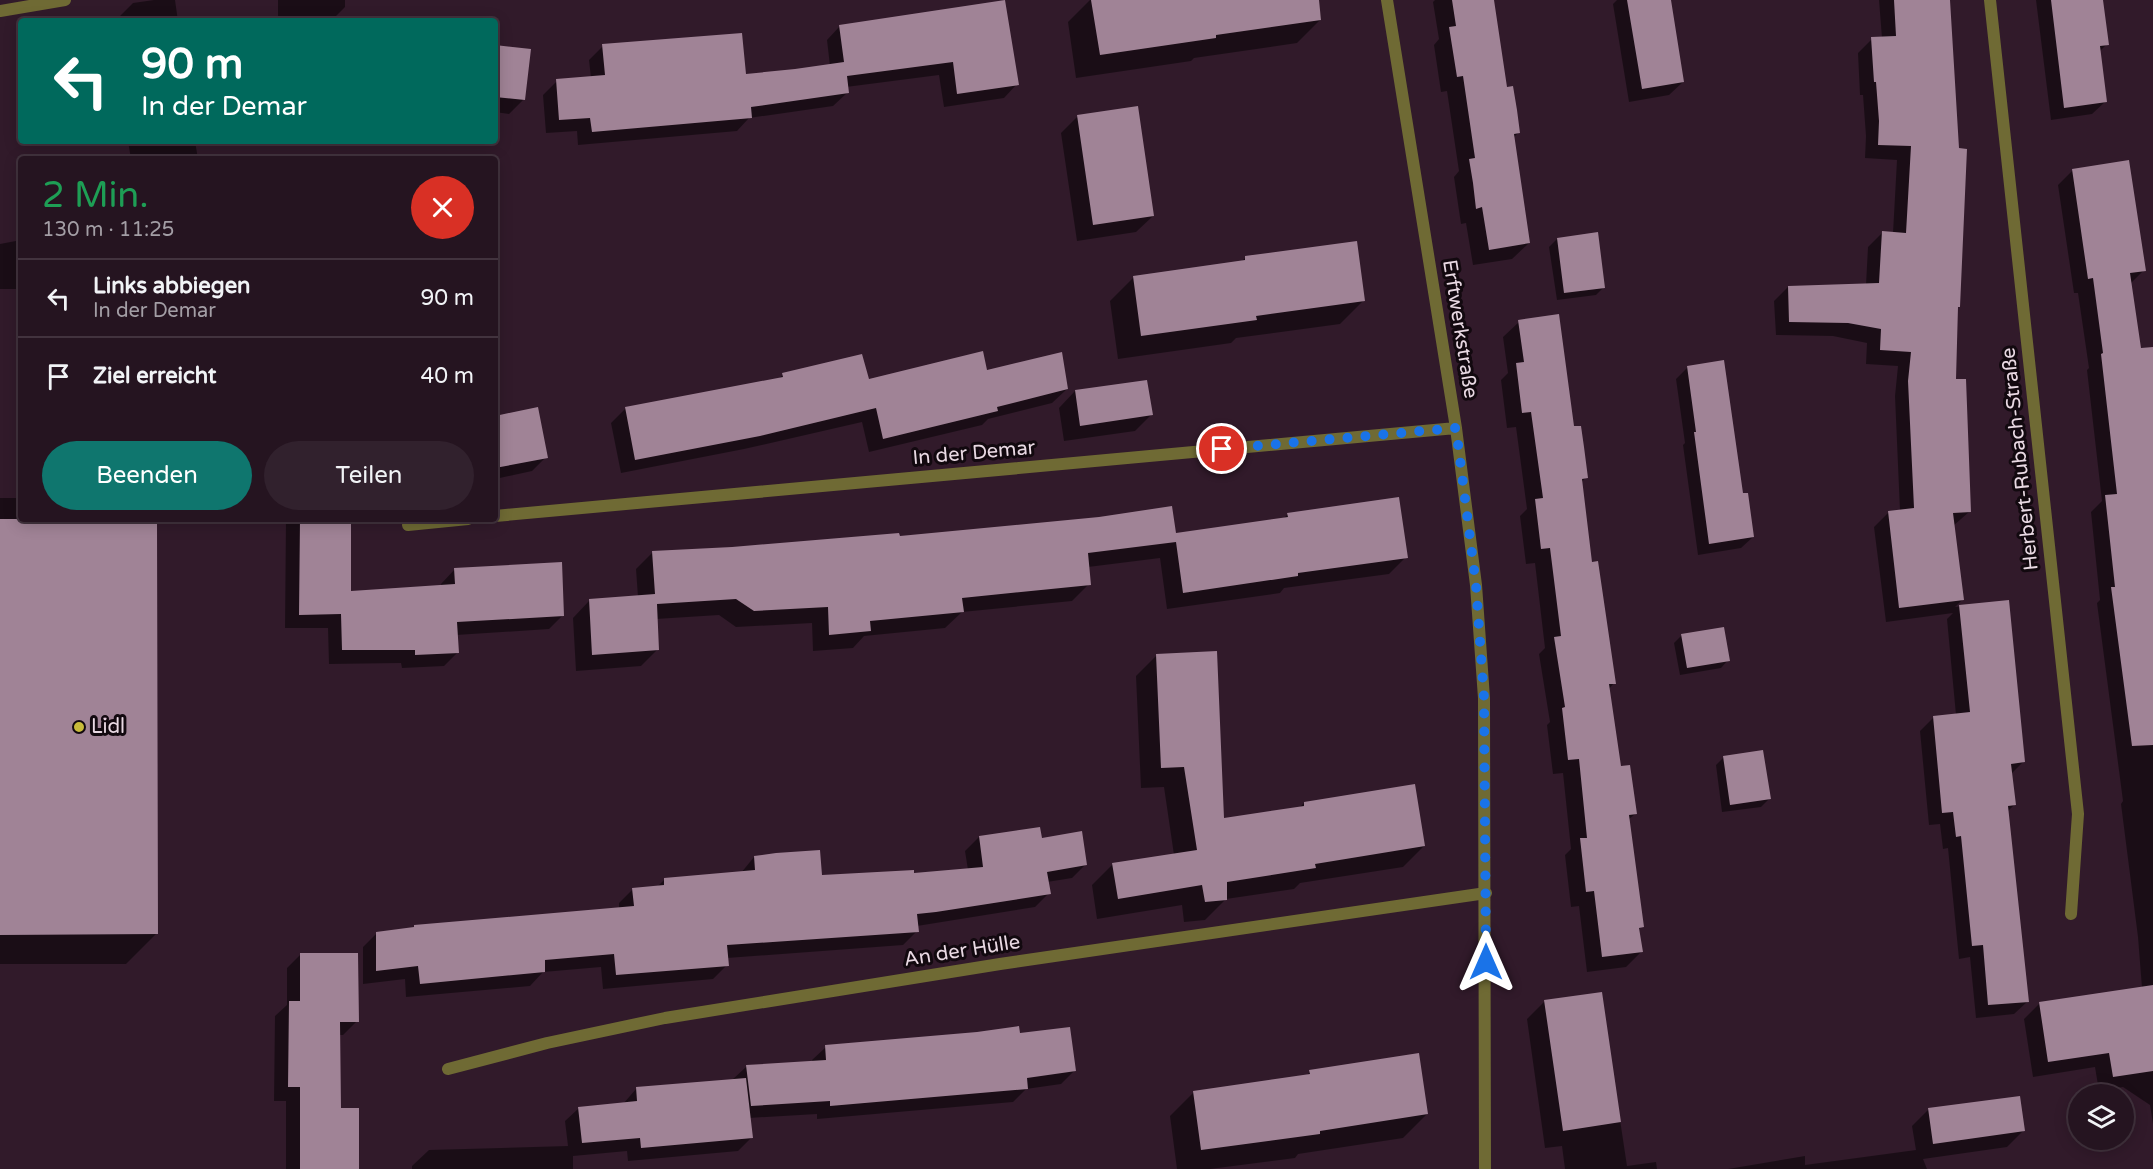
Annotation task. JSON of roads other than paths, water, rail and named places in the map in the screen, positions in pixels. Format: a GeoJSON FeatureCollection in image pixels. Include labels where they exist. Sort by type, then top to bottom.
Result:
{"type":"FeatureCollection","features":[{"type":"Feature","properties":{"kind":"street"},"geometry":{"type":"LineString","coordinates":[[0,11],[65,0]]}},
{"type":"Feature","properties":{"kind":"street","name":"Erftwerkstraße"},"geometry":{"type":"LineString","coordinates":[[1387,0],[1456,428],[1471,534],[1480,636],[1484,698],[1486,892],[1485,1169]]}},
{"type":"Feature","properties":{"kind":"street","name":"Herbert-Rubach-Straße"},"geometry":{"type":"LineString","coordinates":[[1990,0],[2078,814],[2071,914]]}},
{"type":"Feature","properties":{"kind":"street","name":"In der Demar"},"geometry":{"type":"LineString","coordinates":[[498,516],[1456,428]]}},
{"type":"Feature","properties":{"kind":"street"},"geometry":{"type":"LineString","coordinates":[[408,525],[438,522]]}},
{"type":"Feature","properties":{"kind":"street","name":"An der Hülle"},"geometry":{"type":"LineString","coordinates":[[448,1069],[547,1043],[665,1018],[1000,964],[1486,892]]}},
{"type":"Feature","properties":{"kind":"place","name":"Lidl"},"geometry":{"type":"Point","coordinates":[79,727]}}]}
